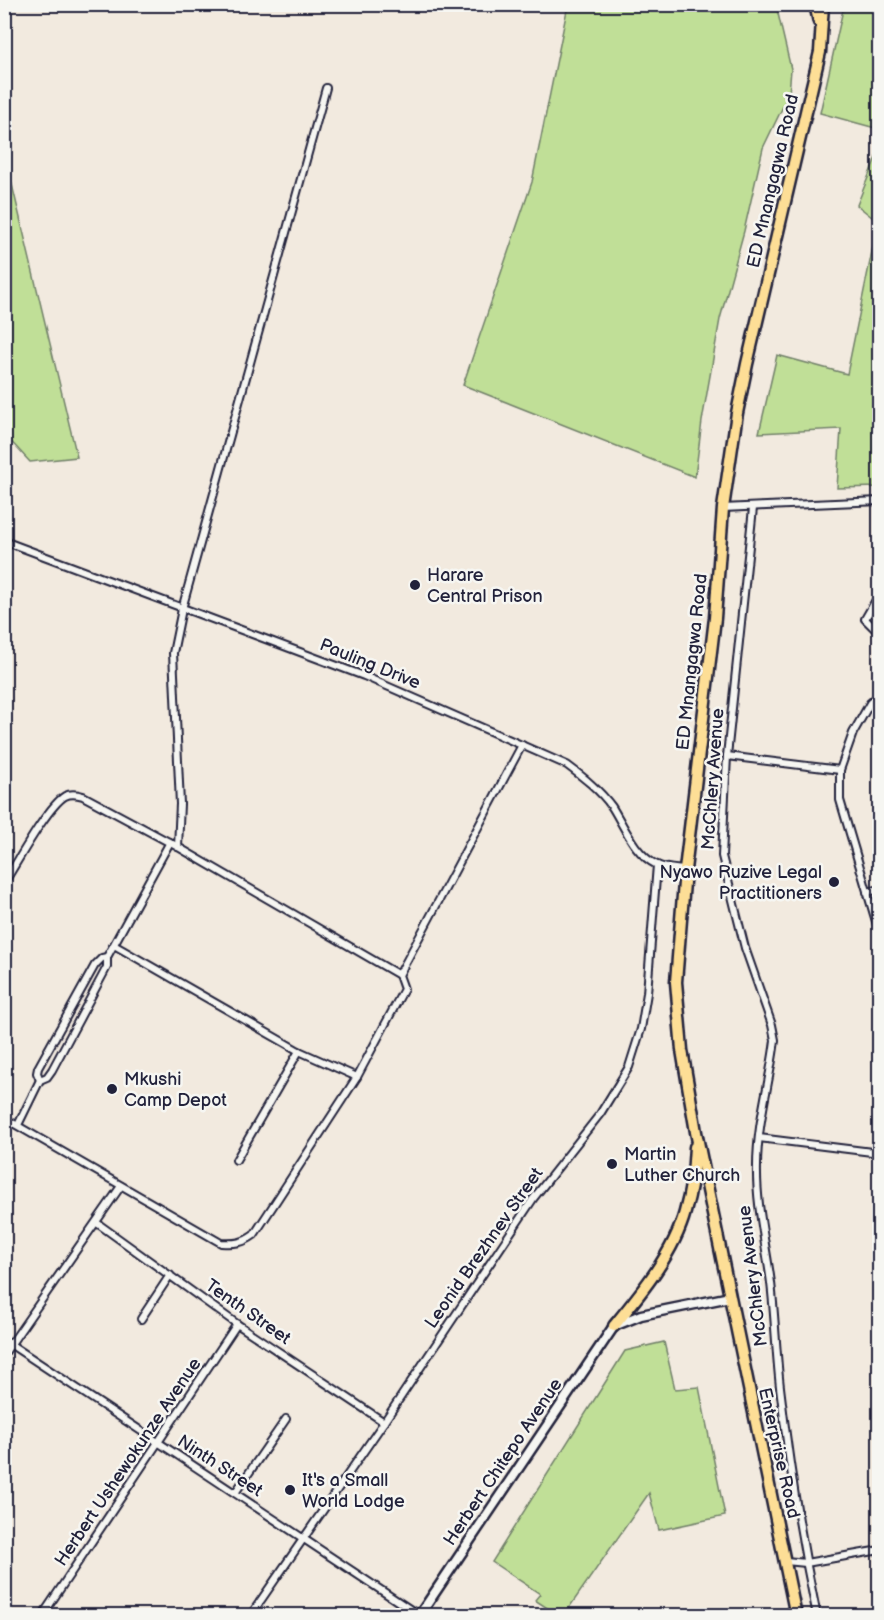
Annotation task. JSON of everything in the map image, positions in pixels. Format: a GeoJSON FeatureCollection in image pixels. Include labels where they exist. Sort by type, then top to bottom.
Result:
{"type":"FeatureCollection","features":[{"type":"Feature","properties":{"kind":"highway","name":"ED Mnangagwa Road"},"geometry":{"type":"LineString","coordinates":[[815,4],[821,34]]}},
{"type":"Feature","properties":{"kind":"highway","name":"ED Mnangagwa Road"},"geometry":{"type":"LineString","coordinates":[[730,1297],[696,1132],[682,1050],[676,982],[685,870],[715,618],[723,508],[737,413],[820,52],[823,4]]}},
{"type":"Feature","properties":{"kind":"highway"},"geometry":{"type":"LineString","coordinates":[[614,1326],[643,1290],[675,1237],[685,1214],[692,1185],[696,1132]]}},
{"type":"Feature","properties":{"kind":"highway","name":"Enterprise Road"},"geometry":{"type":"LineString","coordinates":[[730,1297],[796,1616]]}},
{"type":"Feature","properties":{"kind":"main road"},"geometry":{"type":"LineString","coordinates":[[614,1326],[641,1315],[730,1297]]}},
{"type":"Feature","properties":{"kind":"main road","name":"Herbert Chitepo Avenue"},"geometry":{"type":"LineString","coordinates":[[420,1615],[614,1326]]}},
{"type":"Feature","properties":{"kind":"street"},"geometry":{"type":"LineString","coordinates":[[178,847],[180,804],[173,653],[182,609],[326,88]]}},
{"type":"Feature","properties":{"kind":"street"},"geometry":{"type":"LineString","coordinates":[[723,508],[879,501]]}},
{"type":"Feature","properties":{"kind":"street","name":"McChlery Avenue"},"geometry":{"type":"LineString","coordinates":[[753,508],[727,756],[722,856],[745,948],[775,1040],[756,1166],[758,1200],[771,1283],[790,1464],[817,1616]]}},
{"type":"Feature","properties":{"kind":"street","name":"Pauling Drive"},"geometry":{"type":"LineString","coordinates":[[4,541],[364,676],[567,765],[590,782],[611,805],[625,831],[643,853],[657,865]]}},
{"type":"Feature","properties":{"kind":"street"},"geometry":{"type":"LineString","coordinates":[[879,594],[865,619],[879,634]]}},
{"type":"Feature","properties":{"kind":"street"},"geometry":{"type":"LineString","coordinates":[[879,694],[870,703],[853,734],[840,770],[840,800],[879,935]]}},
{"type":"Feature","properties":{"kind":"street"},"geometry":{"type":"LineString","coordinates":[[399,975],[522,745]]}},
{"type":"Feature","properties":{"kind":"street"},"geometry":{"type":"LineString","coordinates":[[727,756],[840,770]]}},
{"type":"Feature","properties":{"kind":"street"},"geometry":{"type":"LineString","coordinates":[[4,883],[51,809],[65,796],[74,794],[83,796],[178,847],[399,975],[404,989],[357,1077],[255,1235],[246,1241],[236,1244],[221,1243],[4,1118]]}},
{"type":"Feature","properties":{"kind":"street"},"geometry":{"type":"LineString","coordinates":[[18,1125],[40,1080],[47,1077],[52,1070],[107,967],[107,957],[170,843]]}},
{"type":"Feature","properties":{"kind":"street"},"geometry":{"type":"LineString","coordinates":[[657,865],[685,870]]}},
{"type":"Feature","properties":{"kind":"street","name":"Leonid Brezhnev Street"},"geometry":{"type":"LineString","coordinates":[[249,1616],[384,1422],[533,1199],[600,1114],[628,1067],[641,1029],[647,993],[657,865]]}},
{"type":"Feature","properties":{"kind":"street"},"geometry":{"type":"LineString","coordinates":[[867,892],[879,889]]}},
{"type":"Feature","properties":{"kind":"street"},"geometry":{"type":"LineString","coordinates":[[114,945],[299,1051],[357,1077]]}},
{"type":"Feature","properties":{"kind":"street"},"geometry":{"type":"LineString","coordinates":[[40,1080],[37,1073],[38,1068],[58,1031],[94,965],[107,957]]}},
{"type":"Feature","properties":{"kind":"street"},"geometry":{"type":"LineString","coordinates":[[58,1031],[69,1036]]}},
{"type":"Feature","properties":{"kind":"street"},"geometry":{"type":"LineString","coordinates":[[236,1160],[299,1051]]}},
{"type":"Feature","properties":{"kind":"street"},"geometry":{"type":"LineString","coordinates":[[759,1138],[879,1153]]}},
{"type":"Feature","properties":{"kind":"street"},"geometry":{"type":"LineString","coordinates":[[4,1354],[8,1342],[97,1223],[121,1186]]}},
{"type":"Feature","properties":{"kind":"street","name":"Tenth Street"},"geometry":{"type":"LineString","coordinates":[[97,1223],[237,1324],[384,1422]]}},
{"type":"Feature","properties":{"kind":"street"},"geometry":{"type":"LineString","coordinates":[[141,1319],[170,1275]]}},
{"type":"Feature","properties":{"kind":"street","name":"Herbert Ushewokunze Avenue"},"geometry":{"type":"LineString","coordinates":[[42,1616],[237,1324]]}},
{"type":"Feature","properties":{"kind":"street","name":"Ninth Street"},"geometry":{"type":"LineString","coordinates":[[8,1342],[420,1615]]}},
{"type":"Feature","properties":{"kind":"street"},"geometry":{"type":"LineString","coordinates":[[235,1493],[286,1419]]}},
{"type":"Feature","properties":{"kind":"street"},"geometry":{"type":"LineString","coordinates":[[786,1562],[806,1563],[879,1550]]}},
{"type":"Feature","properties":{"kind":"green space"},"geometry":{"type":"Polygon","coordinates":[[[568,5],[776,5],[791,69],[789,94],[763,148],[744,231],[720,319],[702,421],[695,477],[463,385],[532,182],[568,5]]]}},
{"type":"Feature","properties":{"kind":"green space"},"geometry":{"type":"Polygon","coordinates":[[[844,5],[879,5],[879,129],[820,113],[844,5]]]}},
{"type":"Feature","properties":{"kind":"green space"},"geometry":{"type":"Polygon","coordinates":[[[879,150],[879,487],[837,488],[841,429],[759,433],[777,355],[847,374],[878,222],[857,205],[879,150]]]}},
{"type":"Feature","properties":{"kind":"green space"},"geometry":{"type":"Polygon","coordinates":[[[5,155],[77,457],[30,462],[5,435],[5,155]]]}},
{"type":"Feature","properties":{"kind":"green space"},"geometry":{"type":"Polygon","coordinates":[[[664,1342],[675,1389],[699,1387],[725,1516],[659,1530],[649,1493],[564,1615],[558,1615],[535,1600],[540,1594],[492,1562],[625,1351],[664,1342]]]}},
{"type":"Feature","properties":{"kind":"place","name":"Harare Central Prison"},"geometry":{"type":"Point","coordinates":[415,585]}},
{"type":"Feature","properties":{"kind":"place","name":"Nyawo Ruzive Legal Practitioners"},"geometry":{"type":"Point","coordinates":[834,882]}},
{"type":"Feature","properties":{"kind":"place","name":"Mkushi Camp Depot"},"geometry":{"type":"Point","coordinates":[112,1089]}},
{"type":"Feature","properties":{"kind":"place","name":"Martin Luther Church"},"geometry":{"type":"Point","coordinates":[612,1164]}},
{"type":"Feature","properties":{"kind":"place","name":"It's a Small World Lodge"},"geometry":{"type":"Point","coordinates":[290,1490]}}]}
